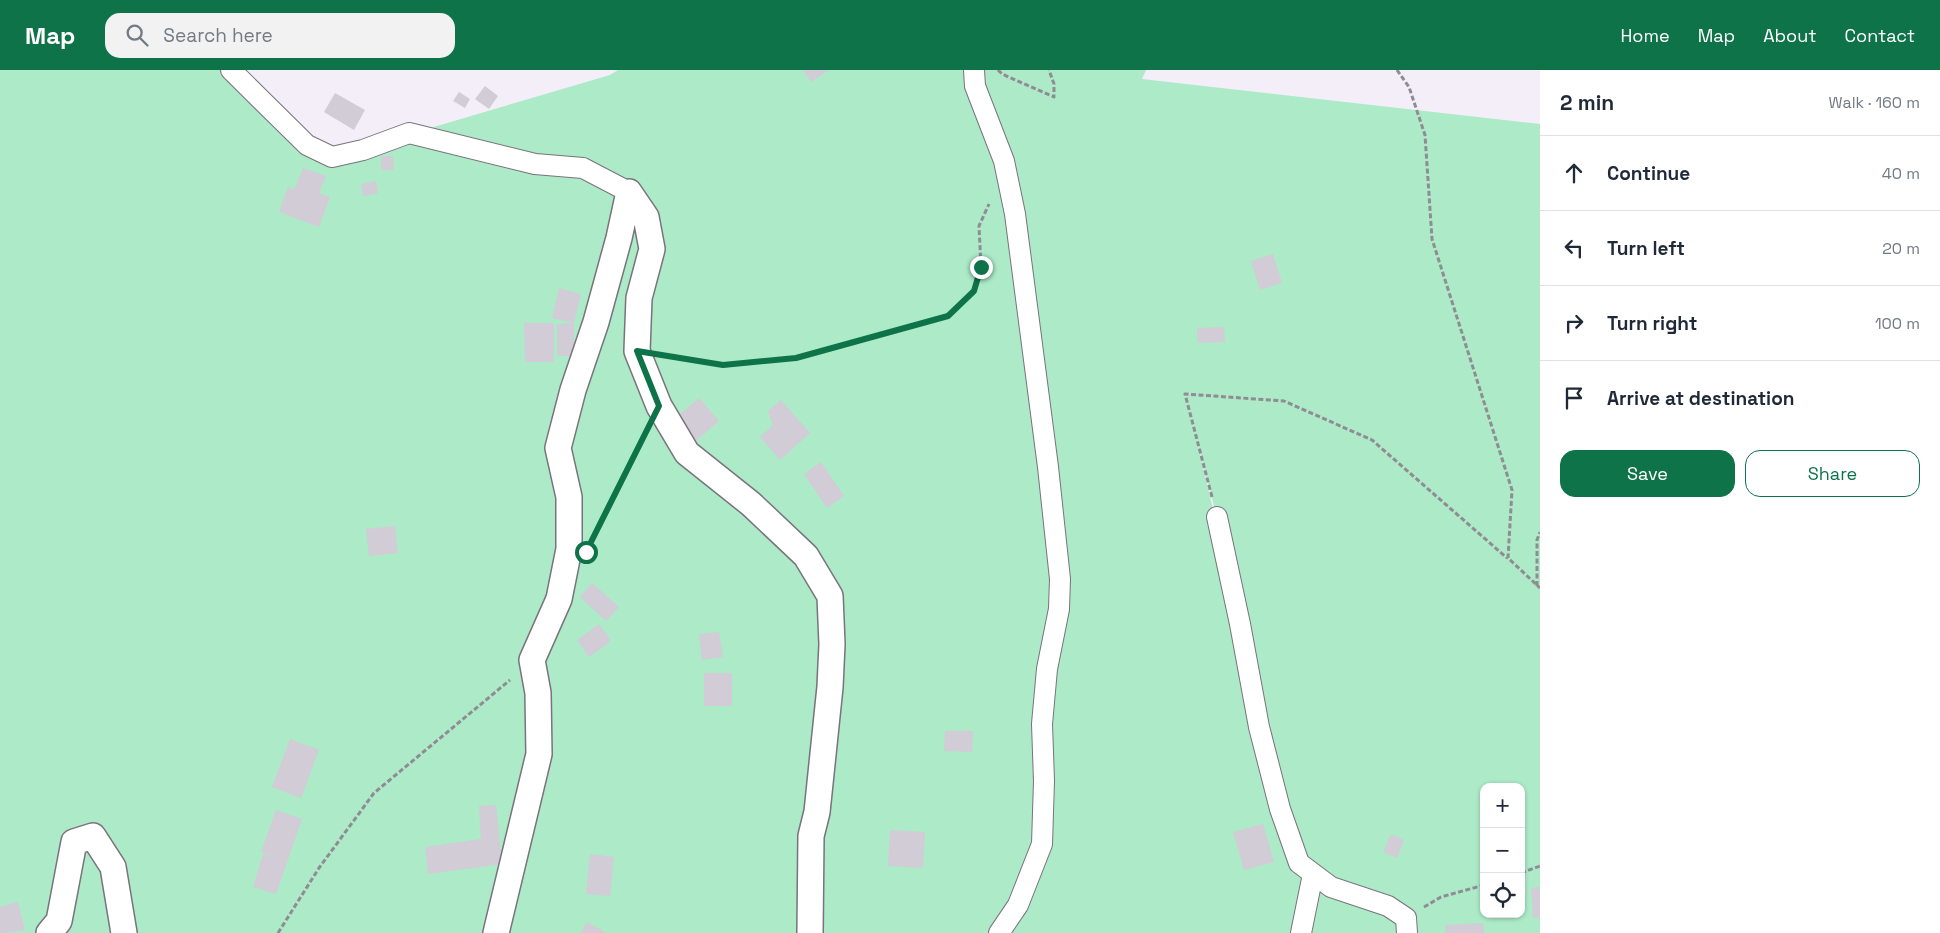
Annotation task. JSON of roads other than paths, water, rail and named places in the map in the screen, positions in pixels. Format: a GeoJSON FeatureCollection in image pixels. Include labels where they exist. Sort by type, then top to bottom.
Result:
{"type":"FeatureCollection","features":[{"type":"Feature","properties":{"kind":"street"},"geometry":{"type":"LineString","coordinates":[[231,70],[307,145],[332,157],[363,150],[409,133],[535,164],[584,168],[629,192],[646,217],[652,249],[639,298],[637,351],[659,406],[686,453],[751,504],[806,556],[830,596],[832,644],[830,687],[817,812],[811,836],[810,933]]}},
{"type":"Feature","properties":{"kind":"street"},"geometry":{"type":"LineString","coordinates":[[974,70],[975,86],[1004,162],[1015,214],[1048,467],[1060,579],[1060,609],[1047,669],[1042,724],[1042,844],[1018,905],[1002,930]]}},
{"type":"Feature","properties":{"kind":"street"},"geometry":{"type":"LineString","coordinates":[[496,933],[539,754],[538,693],[532,660],[559,600],[569,549],[569,497],[558,448],[573,390],[596,322],[617,248],[629,192]]}},
{"type":"Feature","properties":{"kind":"street"},"geometry":{"type":"LineString","coordinates":[[1217,517],[1240,624],[1258,727],[1280,808],[1299,864],[1331,887],[1388,906],[1407,925]]}},
{"type":"Feature","properties":{"kind":"street"},"geometry":{"type":"LineString","coordinates":[[50,933],[59,921],[74,842],[93,836],[113,867],[124,933]]}},
{"type":"Feature","properties":{"kind":"street"},"geometry":{"type":"LineString","coordinates":[[1301,933],[1313,874]]}}]}
